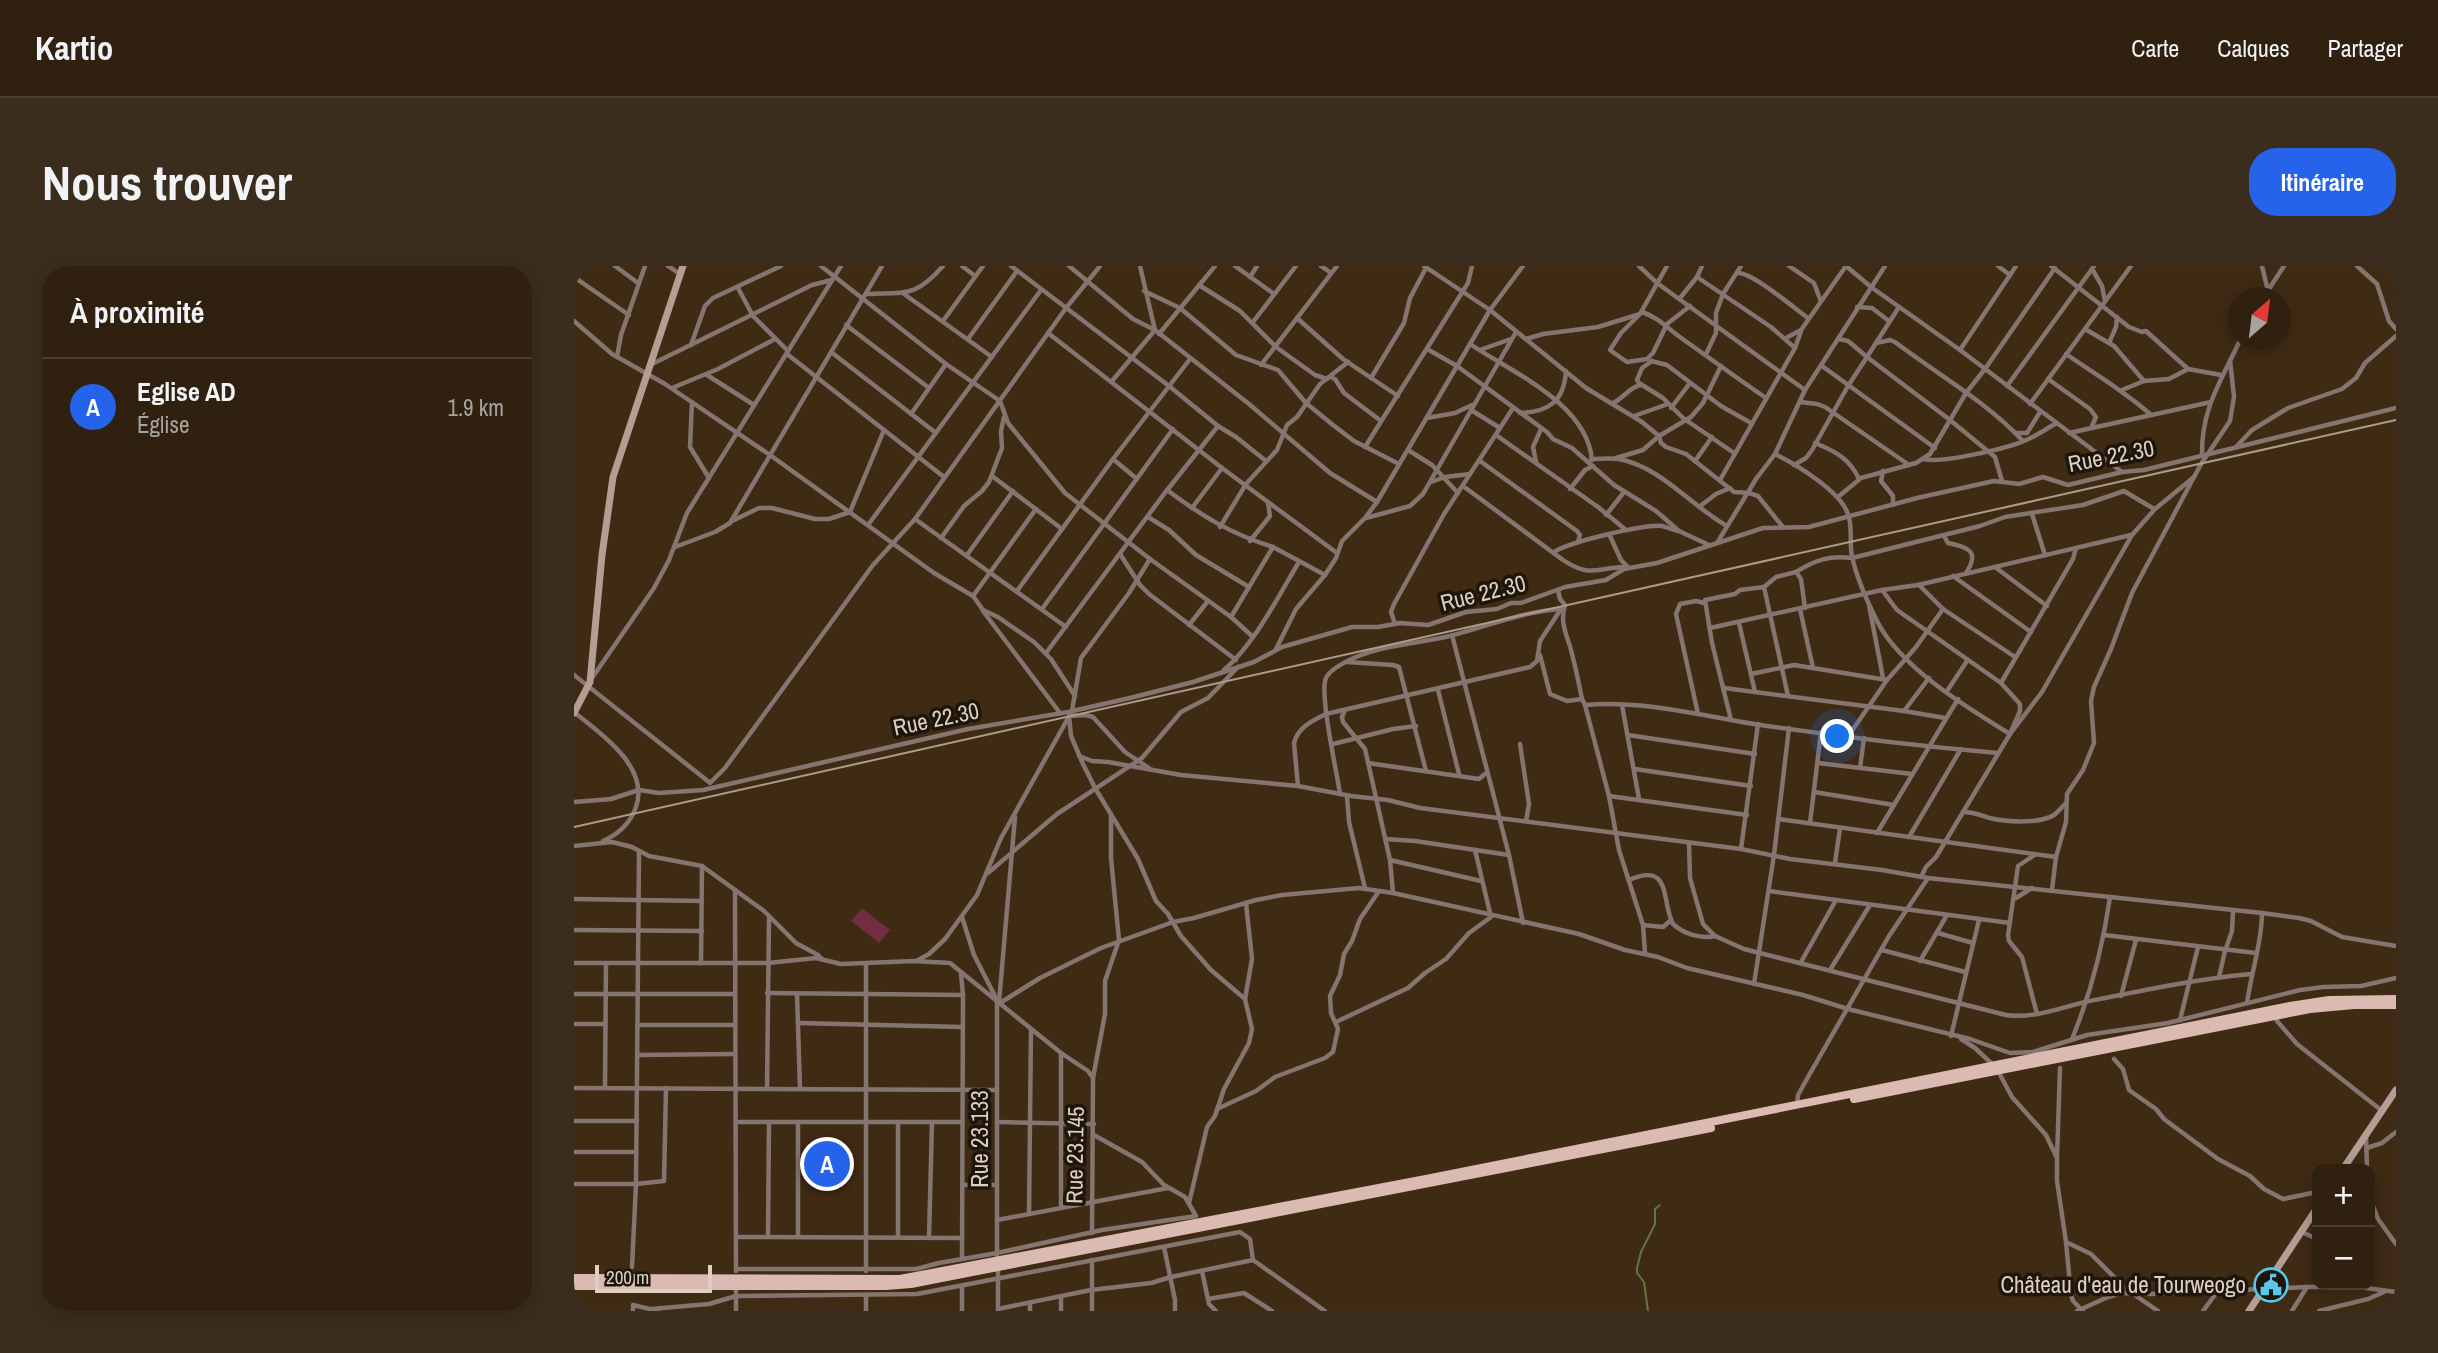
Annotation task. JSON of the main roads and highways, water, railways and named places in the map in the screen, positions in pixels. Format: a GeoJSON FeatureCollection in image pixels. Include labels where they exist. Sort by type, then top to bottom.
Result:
{"type":"FeatureCollection","features":[{"type":"Feature","properties":{"kind":"main road"},"geometry":{"type":"LineString","coordinates":[[574,1286],[911,1284],[998,1261],[1995,1068],[2310,1003],[2396,999]]}},
{"type":"Feature","properties":{"kind":"main road"},"geometry":{"type":"LineString","coordinates":[[1201,1222],[1797,1105],[2310,1009],[2354,1005],[2396,1006]]}},
{"type":"Feature","properties":{"kind":"main road"},"geometry":{"type":"LineString","coordinates":[[574,1278],[736,1287]]}},
{"type":"Feature","properties":{"kind":"waterway"},"geometry":{"type":"LineString","coordinates":[[1648,1311],[1644,1282],[1637,1273],[1637,1268],[1641,1252],[1655,1224],[1655,1209],[1660,1205]]}},
{"type":"Feature","properties":{"kind":"railway"},"geometry":{"type":"LineString","coordinates":[[574,827],[2396,420]]}},
{"type":"Feature","properties":{"kind":"place","name":"Eglise AD"},"geometry":{"type":"Point","coordinates":[827,1164]}},
{"type":"Feature","properties":{"kind":"place","name":"Château d'eau de Tourweogo"},"geometry":{"type":"Point","coordinates":[2271,1285]}}]}
